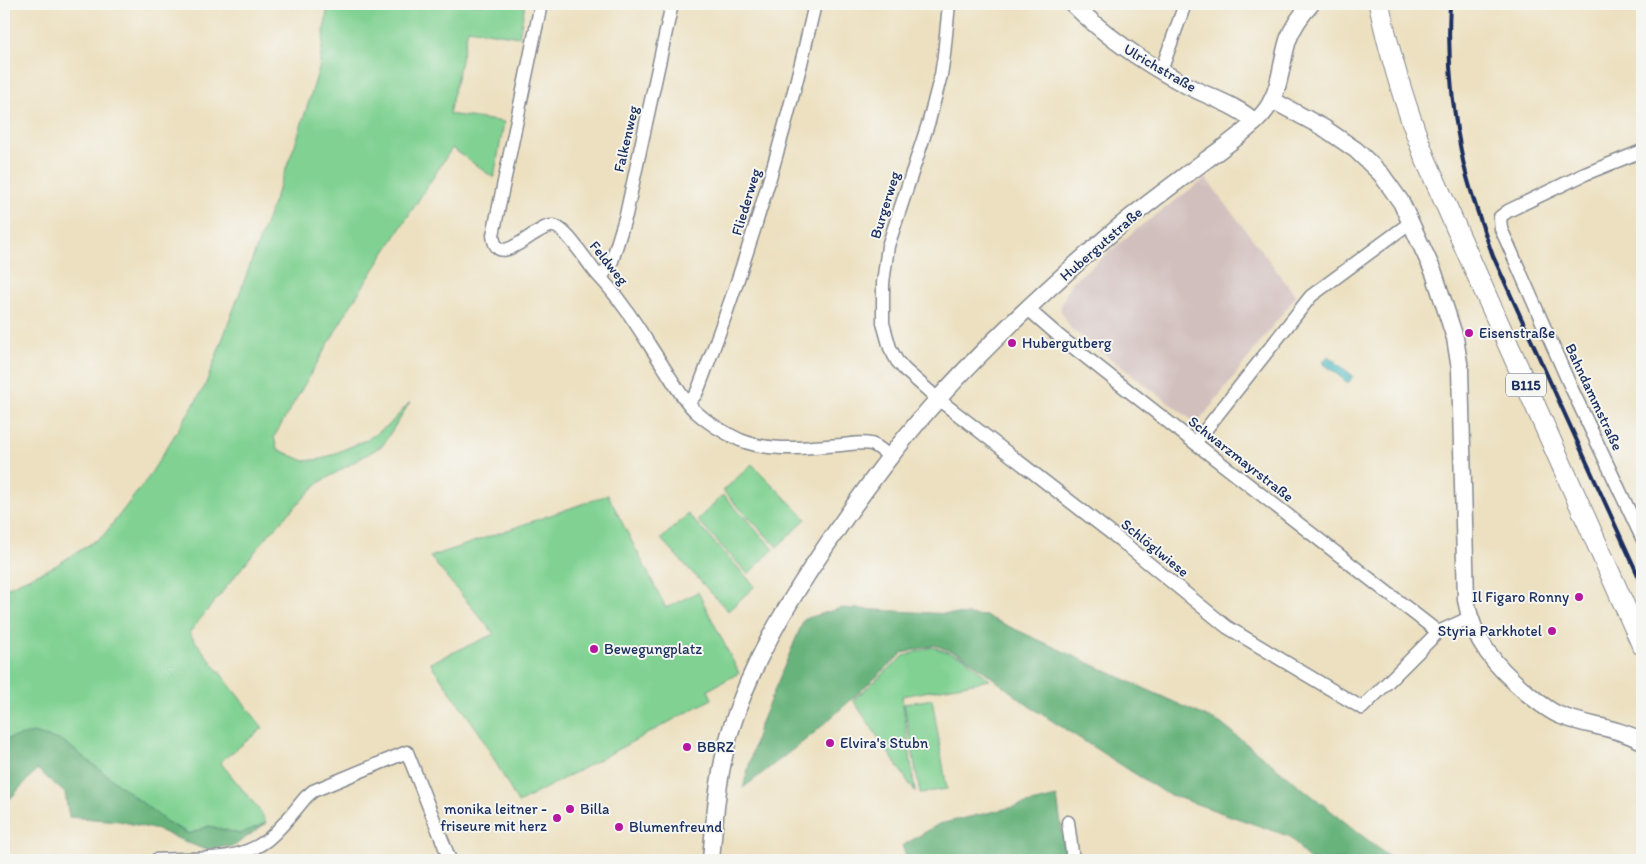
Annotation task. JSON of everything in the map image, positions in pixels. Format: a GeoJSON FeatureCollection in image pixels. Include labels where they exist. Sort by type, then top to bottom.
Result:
{"type":"FeatureCollection","features":[{"type":"Feature","properties":{"kind":"main road","name":"B115"},"geometry":{"type":"LineString","coordinates":[[1379,4],[1388,49],[1425,158],[1642,645]]}},
{"type":"Feature","properties":{"kind":"street","name":"Feldweg"},"geometry":{"type":"LineString","coordinates":[[541,4],[493,235],[494,242],[504,250],[511,250],[539,230],[548,226],[559,227],[563,230],[638,328],[688,403],[696,412],[712,424],[740,440],[769,448],[870,444],[890,457]]}},
{"type":"Feature","properties":{"kind":"street","name":"Falkenweg"},"geometry":{"type":"LineString","coordinates":[[601,278],[612,261],[621,234],[672,4]]}},
{"type":"Feature","properties":{"kind":"street","name":"Fliederweg"},"geometry":{"type":"LineString","coordinates":[[688,403],[699,387],[752,239],[786,123],[815,4]]}},
{"type":"Feature","properties":{"kind":"street","name":"Burgerweg"},"geometry":{"type":"LineString","coordinates":[[938,399],[905,370],[890,348],[884,323],[883,283],[888,246],[929,121],[941,75],[949,4]]}},
{"type":"Feature","properties":{"kind":"street","name":"Ulrichstraße"},"geometry":{"type":"LineString","coordinates":[[1073,4],[1110,38],[1185,85],[1242,112],[1255,122]]}},
{"type":"Feature","properties":{"kind":"street"},"geometry":{"type":"LineString","coordinates":[[1161,71],[1185,4]]}},
{"type":"Feature","properties":{"kind":"street"},"geometry":{"type":"LineString","coordinates":[[1311,4],[1295,24],[1289,37],[1280,77],[1272,100],[1324,128],[1369,161],[1401,202],[1424,248],[1447,311],[1458,353],[1462,389],[1466,600],[1469,618],[1484,649],[1496,664],[1546,708],[1558,714],[1621,732],[1642,741]]}},
{"type":"Feature","properties":{"kind":"street","name":"Hubergutstraße"},"geometry":{"type":"LineString","coordinates":[[711,860],[718,787],[724,757],[732,726],[752,673],[778,621],[854,505],[890,457],[938,399],[985,349],[1118,228],[1255,122],[1272,100]]}},
{"type":"Feature","properties":{"kind":"street","name":"Bahndammstraße"},"geometry":{"type":"LineString","coordinates":[[1642,151],[1584,174],[1508,211],[1500,218],[1504,235],[1569,383],[1642,538]]}},
{"type":"Feature","properties":{"kind":"street"},"geometry":{"type":"LineString","coordinates":[[1195,443],[1311,296],[1411,222]]}},
{"type":"Feature","properties":{"kind":"street","name":"Schwarzmayrstraße"},"geometry":{"type":"LineString","coordinates":[[1028,308],[1059,336],[1438,632]]}},
{"type":"Feature","properties":{"kind":"street","name":"Schlöglwiese"},"geometry":{"type":"LineString","coordinates":[[938,399],[1120,540],[1227,627],[1362,708],[1438,632]]}},
{"type":"Feature","properties":{"kind":"street"},"geometry":{"type":"LineString","coordinates":[[1438,632],[1469,618]]}},
{"type":"Feature","properties":{"kind":"street"},"geometry":{"type":"LineString","coordinates":[[156,860],[231,856],[246,852],[268,839],[306,797],[314,791],[407,752],[450,860]]}},
{"type":"Feature","properties":{"kind":"street"},"geometry":{"type":"LineString","coordinates":[[1068,822],[1073,860]]}},
{"type":"Feature","properties":{"kind":"shaded area"},"geometry":{"type":"Polygon","coordinates":[[[1206,178],[1296,296],[1197,424],[1071,329],[1060,309],[1070,284],[1138,228],[1206,178]]]}},
{"type":"Feature","properties":{"kind":"green space"},"geometry":{"type":"Polygon","coordinates":[[[338,4],[525,4],[519,37],[468,29],[449,114],[504,122],[494,178],[452,148],[349,308],[274,437],[277,449],[304,461],[322,459],[368,439],[389,425],[410,402],[383,445],[317,484],[270,533],[189,633],[263,728],[220,762],[261,812],[266,823],[240,834],[209,826],[189,834],[4,742],[4,589],[55,566],[103,536],[148,478],[205,386],[297,139],[319,69],[327,11],[336,9],[338,4]]]}},
{"type":"Feature","properties":{"kind":"green space"},"geometry":{"type":"Polygon","coordinates":[[[752,464],[806,519],[777,547],[723,491],[752,464]]]}},
{"type":"Feature","properties":{"kind":"green space","name":"Bewegungplatz"},"geometry":{"type":"Polygon","coordinates":[[[608,495],[666,608],[698,592],[739,673],[708,690],[712,699],[518,803],[479,732],[430,663],[494,634],[430,557],[608,495]]]}},
{"type":"Feature","properties":{"kind":"green space"},"geometry":{"type":"Polygon","coordinates":[[[723,495],[774,549],[748,574],[697,520],[723,495]]]}},
{"type":"Feature","properties":{"kind":"green space"},"geometry":{"type":"Polygon","coordinates":[[[688,514],[755,586],[728,611],[661,539],[688,514]]]}},
{"type":"Feature","properties":{"kind":"green space"},"geometry":{"type":"Polygon","coordinates":[[[841,608],[986,616],[1220,723],[1393,860],[1309,860],[1291,837],[1165,793],[1029,706],[963,655],[934,645],[903,653],[813,734],[743,788],[759,727],[804,619],[841,608]]]}},
{"type":"Feature","properties":{"kind":"green space"},"geometry":{"type":"Polygon","coordinates":[[[932,647],[964,657],[990,680],[902,696],[915,792],[853,700],[904,656],[932,647]]]}},
{"type":"Feature","properties":{"kind":"green space"},"geometry":{"type":"Polygon","coordinates":[[[932,699],[947,789],[920,793],[904,704],[932,699]]]}},
{"type":"Feature","properties":{"kind":"green space"},"geometry":{"type":"Polygon","coordinates":[[[33,733],[63,741],[167,822],[189,834],[209,826],[240,834],[266,823],[234,846],[203,849],[158,830],[119,821],[69,817],[65,793],[37,769],[10,799],[4,800],[5,739],[33,733]]]}},
{"type":"Feature","properties":{"kind":"green space"},"geometry":{"type":"Polygon","coordinates":[[[1057,797],[1066,860],[908,860],[902,846],[939,824],[1057,797]]]}},
{"type":"Feature","properties":{"kind":"water"},"geometry":{"type":"Polygon","coordinates":[[[1328,356],[1353,376],[1348,383],[1323,363],[1328,356]]]}},
{"type":"Feature","properties":{"kind":"railway"},"geometry":{"type":"LineString","coordinates":[[1450,4],[1449,43],[1453,103],[1463,161],[1476,209],[1493,256],[1642,584]]}},
{"type":"Feature","properties":{"kind":"place","name":"Eisenstraße"},"geometry":{"type":"Point","coordinates":[1469,333]}},
{"type":"Feature","properties":{"kind":"place","name":"Hubergutberg"},"geometry":{"type":"Point","coordinates":[1012,343]}},
{"type":"Feature","properties":{"kind":"place","name":"Il Figaro Ronny"},"geometry":{"type":"Point","coordinates":[1579,597]}},
{"type":"Feature","properties":{"kind":"place","name":"Styria Parkhotel"},"geometry":{"type":"Point","coordinates":[1552,631]}},
{"type":"Feature","properties":{"kind":"place","name":"Bewegungplatz"},"geometry":{"type":"Point","coordinates":[594,649]}},
{"type":"Feature","properties":{"kind":"place","name":"Elvira's Stubn"},"geometry":{"type":"Point","coordinates":[830,743]}},
{"type":"Feature","properties":{"kind":"place","name":"BBRZ"},"geometry":{"type":"Point","coordinates":[687,747]}},
{"type":"Feature","properties":{"kind":"place","name":"Billa"},"geometry":{"type":"Point","coordinates":[570,809]}},
{"type":"Feature","properties":{"kind":"place","name":"monika leitner - friseure mit herz"},"geometry":{"type":"Point","coordinates":[557,818]}},
{"type":"Feature","properties":{"kind":"place","name":"Blumenfreund"},"geometry":{"type":"Point","coordinates":[619,827]}}]}
